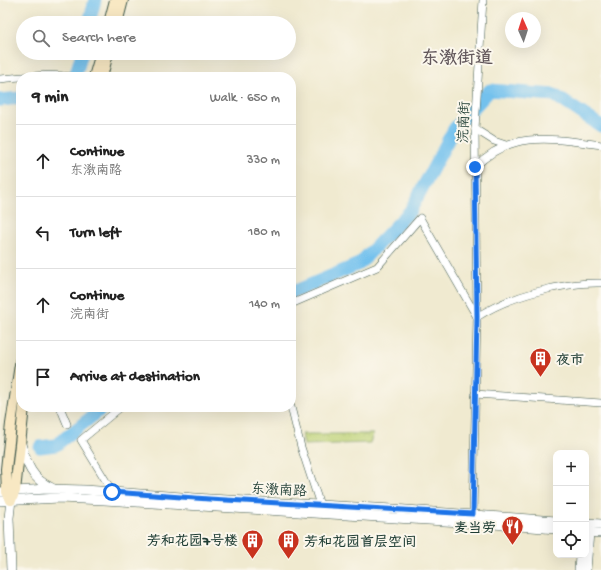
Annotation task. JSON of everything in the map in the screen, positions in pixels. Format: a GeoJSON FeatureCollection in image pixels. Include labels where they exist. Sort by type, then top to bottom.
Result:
{"type":"FeatureCollection","features":[{"type":"Feature","properties":{"kind":"main road"},"geometry":{"type":"LineString","coordinates":[[112,16],[118,0]]}},
{"type":"Feature","properties":{"kind":"main road"},"geometry":{"type":"LineString","coordinates":[[117,16],[118,0]]}},
{"type":"Feature","properties":{"kind":"main road"},"geometry":{"type":"LineString","coordinates":[[95,72],[99,60]]}},
{"type":"Feature","properties":{"kind":"main road"},"geometry":{"type":"LineString","coordinates":[[103,72],[106,60]]}},
{"type":"Feature","properties":{"kind":"main road"},"geometry":{"type":"LineString","coordinates":[[8,494],[8,456],[16,396]]}},
{"type":"Feature","properties":{"kind":"main road"},"geometry":{"type":"LineString","coordinates":[[8,494],[20,442],[23,412]]}},
{"type":"Feature","properties":{"kind":"street","name":"浣南街"},"geometry":{"type":"LineString","coordinates":[[473,514],[477,317],[475,129],[483,0]]}},
{"type":"Feature","properties":{"kind":"street"},"geometry":{"type":"LineString","coordinates":[[0,79],[16,78]]}},
{"type":"Feature","properties":{"kind":"street"},"geometry":{"type":"LineString","coordinates":[[475,129],[494,141],[506,145]]}},
{"type":"Feature","properties":{"kind":"street"},"geometry":{"type":"LineString","coordinates":[[475,167],[485,157],[506,145],[544,138],[601,145]]}},
{"type":"Feature","properties":{"kind":"street"},"geometry":{"type":"LineString","coordinates":[[296,302],[376,267],[420,218],[477,317],[489,309],[555,288],[575,284],[601,283]]}},
{"type":"Feature","properties":{"kind":"street"},"geometry":{"type":"LineString","coordinates":[[476,394],[601,403]]}},
{"type":"Feature","properties":{"kind":"street"},"geometry":{"type":"LineString","coordinates":[[62,412],[67,424]]}},
{"type":"Feature","properties":{"kind":"street"},"geometry":{"type":"LineString","coordinates":[[112,492],[81,440],[115,412]]}},
{"type":"Feature","properties":{"kind":"street"},"geometry":{"type":"LineString","coordinates":[[292,412],[301,447],[320,505]]}},
{"type":"Feature","properties":{"kind":"street"},"geometry":{"type":"LineString","coordinates":[[20,442],[29,468],[33,474],[44,484],[55,489]]}},
{"type":"Feature","properties":{"kind":"street"},"geometry":{"type":"LineString","coordinates":[[0,474],[8,456]]}},
{"type":"Feature","properties":{"kind":"street","name":"东漖南路"},"geometry":{"type":"LineString","coordinates":[[0,501],[8,494],[55,489],[473,514],[553,521]]}},
{"type":"Feature","properties":{"kind":"street"},"geometry":{"type":"LineString","coordinates":[[8,494],[11,570]]}},
{"type":"Feature","properties":{"kind":"street","name":"东漖南路"},"geometry":{"type":"LineString","coordinates":[[8,494],[486,523],[553,529]]}},
{"type":"Feature","properties":{"kind":"street"},"geometry":{"type":"LineString","coordinates":[[589,527],[600,530]]}},
{"type":"Feature","properties":{"kind":"street"},"geometry":{"type":"LineString","coordinates":[[579,570],[580,558]]}},
{"type":"Feature","properties":{"kind":"street"},"geometry":{"type":"LineString","coordinates":[[586,558],[586,570]]}},
{"type":"Feature","properties":{"kind":"green space"},"geometry":{"type":"Polygon","coordinates":[[[302,434],[373,434],[370,443],[304,445],[302,434]]]}},
{"type":"Feature","properties":{"kind":"waterway"},"geometry":{"type":"LineString","coordinates":[[91,16],[95,0]]}},
{"type":"Feature","properties":{"kind":"waterway"},"geometry":{"type":"LineString","coordinates":[[76,72],[80,60]]}},
{"type":"Feature","properties":{"kind":"waterway"},"geometry":{"type":"LineString","coordinates":[[296,291],[359,264],[410,211],[454,129],[490,90],[554,95],[601,126]]}},
{"type":"Feature","properties":{"kind":"waterway"},"geometry":{"type":"LineString","coordinates":[[0,100],[16,98]]}},
{"type":"Feature","properties":{"kind":"waterway"},"geometry":{"type":"LineString","coordinates":[[40,447],[56,445],[98,412]]}},
{"type":"Feature","properties":{"kind":"place","name":"夜市"},"geometry":{"type":"Point","coordinates":[541,378]}},
{"type":"Feature","properties":{"kind":"place","name":"麦当劳"},"geometry":{"type":"Point","coordinates":[512,546]}},
{"type":"Feature","properties":{"kind":"place","name":"芳和花园7号楼"},"geometry":{"type":"Point","coordinates":[253,560]}},
{"type":"Feature","properties":{"kind":"place","name":"芳和花园首层空间"},"geometry":{"type":"Point","coordinates":[288,560]}},
{"type":"Feature","properties":{"kind":"district","name":"东漖街道"},"geometry":{"type":"Point","coordinates":[457,57]}},
{"type":"Feature","properties":{"kind":"route"},"geometry":{"type":"LineString","coordinates":[[112,492],[473,514],[477,317],[477,214],[475,167]]}}]}
